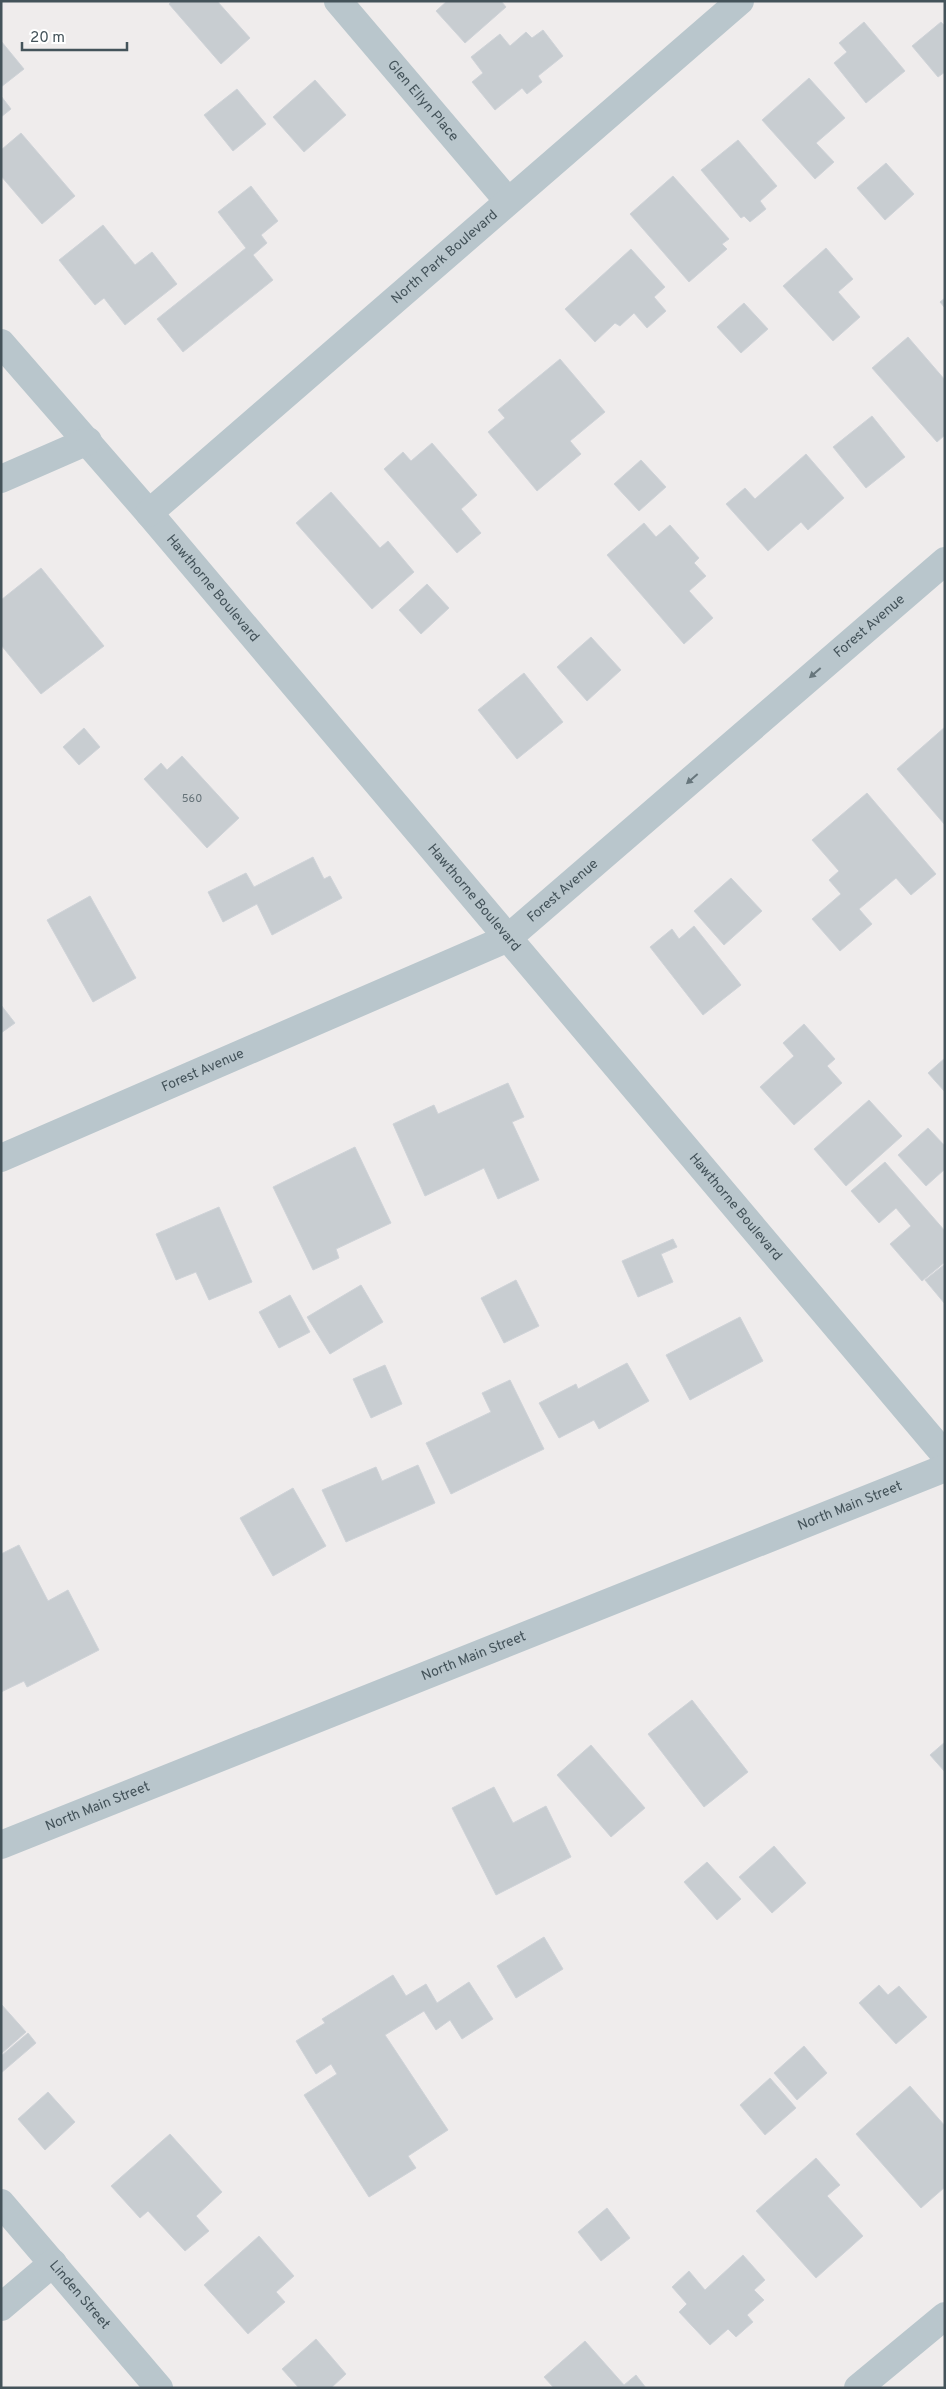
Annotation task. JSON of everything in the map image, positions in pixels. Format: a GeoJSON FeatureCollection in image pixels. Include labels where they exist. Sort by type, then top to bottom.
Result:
{"type":"FeatureCollection","features":[{"type":"Feature","properties":{"kind":"street","name":"Glen Ellyn Place"},"geometry":{"type":"LineString","coordinates":[[338,1],[508,201]]}},
{"type":"Feature","properties":{"kind":"street","name":"North Park Boulevard"},"geometry":{"type":"LineString","coordinates":[[149,513],[740,1]]}},
{"type":"Feature","properties":{"kind":"street","name":"Hawthorne Boulevard"},"geometry":{"type":"LineString","coordinates":[[1,343],[88,441],[945,1455]]}},
{"type":"Feature","properties":{"kind":"street"},"geometry":{"type":"LineString","coordinates":[[1,478],[88,441]]}},
{"type":"Feature","properties":{"kind":"street","name":"Forest Avenue"},"geometry":{"type":"LineString","coordinates":[[1,1158],[508,938],[945,561]]}},
{"type":"Feature","properties":{"kind":"street","name":"North Main Street"},"geometry":{"type":"LineString","coordinates":[[1,1845],[945,1468]]}},
{"type":"Feature","properties":{"kind":"street","name":"Linden Street"},"geometry":{"type":"LineString","coordinates":[[1,2203],[159,2388]]}},
{"type":"Feature","properties":{"kind":"street"},"geometry":{"type":"LineString","coordinates":[[1,2307],[53,2264]]}},
{"type":"Feature","properties":{"kind":"street"},"geometry":{"type":"LineString","coordinates":[[858,2388],[945,2316]]}},
{"type":"Feature","properties":{"kind":"building"},"geometry":{"type":"Polygon","coordinates":[[[172,1],[217,1],[250,38],[221,64],[169,4],[172,1]]]}},
{"type":"Feature","properties":{"kind":"building"},"geometry":{"type":"Polygon","coordinates":[[[447,1],[501,1],[506,7],[465,43],[436,11],[447,1]]]}},
{"type":"Feature","properties":{"kind":"building"},"geometry":{"type":"Polygon","coordinates":[[[864,22],[905,71],[866,103],[834,63],[847,52],[839,43],[864,22]]]}},
{"type":"Feature","properties":{"kind":"building"},"geometry":{"type":"Polygon","coordinates":[[[941,22],[945,26],[945,72],[938,77],[912,46],[941,22]]]}},
{"type":"Feature","properties":{"kind":"building"},"geometry":{"type":"Polygon","coordinates":[[[543,30],[563,56],[538,76],[542,82],[527,94],[522,88],[495,110],[472,82],[483,73],[471,57],[500,34],[510,46],[526,32],[532,38],[543,30]]]}},
{"type":"Feature","properties":{"kind":"building"},"geometry":{"type":"Polygon","coordinates":[[[1,41],[24,69],[1,87],[1,41]]]}},
{"type":"Feature","properties":{"kind":"building"},"geometry":{"type":"Polygon","coordinates":[[[809,78],[845,118],[816,143],[834,162],[815,179],[762,120],[809,78]]]}},
{"type":"Feature","properties":{"kind":"building"},"geometry":{"type":"Polygon","coordinates":[[[315,80],[346,115],[304,152],[273,117],[315,80]]]}},
{"type":"Feature","properties":{"kind":"building"},"geometry":{"type":"Polygon","coordinates":[[[237,89],[266,124],[233,151],[204,115],[237,89]]]}},
{"type":"Feature","properties":{"kind":"building"},"geometry":{"type":"Polygon","coordinates":[[[1,96],[11,109],[1,117],[1,96]]]}},
{"type":"Feature","properties":{"kind":"building"},"geometry":{"type":"Polygon","coordinates":[[[21,133],[75,196],[42,224],[1,176],[1,150],[21,133]]]}},
{"type":"Feature","properties":{"kind":"building"},"geometry":{"type":"Polygon","coordinates":[[[738,140],[777,186],[760,201],[766,209],[750,222],[744,216],[741,218],[701,170],[738,140]]]}},
{"type":"Feature","properties":{"kind":"building"},"geometry":{"type":"Polygon","coordinates":[[[886,163],[914,194],[885,220],[857,188],[886,163]]]}},
{"type":"Feature","properties":{"kind":"building"},"geometry":{"type":"Polygon","coordinates":[[[673,176],[729,239],[722,244],[727,249],[689,282],[630,214],[673,176]]]}},
{"type":"Feature","properties":{"kind":"building"},"geometry":{"type":"Polygon","coordinates":[[[251,186],[278,221],[261,235],[267,243],[253,255],[273,280],[183,352],[157,319],[246,248],[218,212],[251,186]]]}},
{"type":"Feature","properties":{"kind":"building"},"geometry":{"type":"Polygon","coordinates":[[[103,225],[135,265],[152,252],[177,284],[125,325],[104,298],[95,305],[59,260],[103,225]]]}},
{"type":"Feature","properties":{"kind":"building"},"geometry":{"type":"Polygon","coordinates":[[[826,248],[853,279],[838,292],[860,317],[833,341],[783,286],[826,248]]]}},
{"type":"Feature","properties":{"kind":"building"},"geometry":{"type":"Polygon","coordinates":[[[631,249],[665,287],[654,297],[666,311],[647,328],[634,313],[620,326],[615,323],[595,342],[565,309],[631,249]]]}},
{"type":"Feature","properties":{"kind":"building"},"geometry":{"type":"Polygon","coordinates":[[[945,298],[945,308],[940,302],[945,298]]]}},
{"type":"Feature","properties":{"kind":"building"},"geometry":{"type":"Polygon","coordinates":[[[744,303],[768,329],[741,353],[717,327],[744,303]]]}},
{"type":"Feature","properties":{"kind":"building"},"geometry":{"type":"Polygon","coordinates":[[[908,337],[945,380],[945,435],[937,442],[872,368],[908,337]]]}},
{"type":"Feature","properties":{"kind":"building"},"geometry":{"type":"Polygon","coordinates":[[[560,359],[605,412],[570,441],[581,454],[537,491],[488,432],[505,418],[498,410],[560,359]]]}},
{"type":"Feature","properties":{"kind":"building"},"geometry":{"type":"Polygon","coordinates":[[[872,416],[905,457],[866,488],[833,447],[872,416]]]}},
{"type":"Feature","properties":{"kind":"building"},"geometry":{"type":"Polygon","coordinates":[[[432,443],[477,495],[461,509],[481,533],[457,553],[384,469],[403,452],[411,461],[432,443]]]}},
{"type":"Feature","properties":{"kind":"building"},"geometry":{"type":"Polygon","coordinates":[[[806,454],[844,498],[808,530],[801,522],[768,551],[726,504],[745,488],[755,499],[806,454]]]}},
{"type":"Feature","properties":{"kind":"building"},"geometry":{"type":"Polygon","coordinates":[[[641,460],[666,487],[639,511],[614,484],[641,460]]]}},
{"type":"Feature","properties":{"kind":"building"},"geometry":{"type":"Polygon","coordinates":[[[331,492],[380,548],[388,541],[414,572],[372,609],[296,523],[331,492]]]}},
{"type":"Feature","properties":{"kind":"building"},"geometry":{"type":"Polygon","coordinates":[[[644,523],[656,537],[670,525],[699,558],[694,563],[706,576],[689,591],[713,618],[684,644],[607,555],[644,523]]]}},
{"type":"Feature","properties":{"kind":"building"},"geometry":{"type":"Polygon","coordinates":[[[41,568],[104,646],[41,694],[1,645],[1,600],[41,568]]]}},
{"type":"Feature","properties":{"kind":"building"},"geometry":{"type":"Polygon","coordinates":[[[427,584],[449,608],[421,634],[399,610],[427,584]]]}},
{"type":"Feature","properties":{"kind":"building"},"geometry":{"type":"Polygon","coordinates":[[[591,637],[621,670],[587,701],[557,667],[591,637]]]}},
{"type":"Feature","properties":{"kind":"building"},"geometry":{"type":"Polygon","coordinates":[[[524,673],[563,722],[517,759],[478,710],[524,673]]]}},
{"type":"Feature","properties":{"kind":"building"},"geometry":{"type":"Polygon","coordinates":[[[945,727],[945,825],[897,769],[945,727]]]}},
{"type":"Feature","properties":{"kind":"building"},"geometry":{"type":"Polygon","coordinates":[[[84,728],[100,747],[79,765],[63,747],[84,728]]]}},
{"type":"Feature","properties":{"kind":"building"},"geometry":{"type":"Polygon","coordinates":[[[182,756],[239,818],[207,848],[144,779],[161,763],[167,770],[182,756]]]}},
{"type":"Feature","properties":{"kind":"building"},"geometry":{"type":"Polygon","coordinates":[[[867,793],[936,874],[911,895],[896,878],[859,909],[872,924],[840,951],[812,919],[841,894],[829,880],[839,871],[812,840],[867,793]]]}},
{"type":"Feature","properties":{"kind":"building"},"geometry":{"type":"Polygon","coordinates":[[[313,857],[324,879],[330,876],[342,898],[272,935],[257,904],[223,922],[208,892],[246,873],[254,887],[313,857]]]}},
{"type":"Feature","properties":{"kind":"building"},"geometry":{"type":"Polygon","coordinates":[[[731,878],[762,911],[724,945],[694,911],[731,878]]]}},
{"type":"Feature","properties":{"kind":"building"},"geometry":{"type":"Polygon","coordinates":[[[90,896],[136,978],[93,1002],[47,920],[90,896]]]}},
{"type":"Feature","properties":{"kind":"building"},"geometry":{"type":"Polygon","coordinates":[[[694,926],[741,985],[703,1015],[650,947],[672,929],[679,939],[694,926]]]}},
{"type":"Feature","properties":{"kind":"building"},"geometry":{"type":"Polygon","coordinates":[[[1,1005],[15,1023],[1,1033],[1,1005]]]}},
{"type":"Feature","properties":{"kind":"building"},"geometry":{"type":"Polygon","coordinates":[[[804,1024],[835,1059],[827,1066],[842,1083],[794,1125],[760,1087],[794,1056],[783,1043],[804,1024]]]}},
{"type":"Feature","properties":{"kind":"building"},"geometry":{"type":"Polygon","coordinates":[[[945,1058],[945,1092],[928,1073],[945,1058]]]}},
{"type":"Feature","properties":{"kind":"building"},"geometry":{"type":"Polygon","coordinates":[[[508,1083],[524,1117],[512,1122],[539,1180],[498,1199],[484,1168],[425,1196],[393,1124],[434,1105],[438,1114],[508,1083]]]}},
{"type":"Feature","properties":{"kind":"building"},"geometry":{"type":"Polygon","coordinates":[[[869,1100],[902,1136],[846,1186],[814,1149],[869,1100]]]}},
{"type":"Feature","properties":{"kind":"building"},"geometry":{"type":"Polygon","coordinates":[[[928,1128],[945,1146],[945,1169],[926,1186],[898,1155],[928,1128]]]}},
{"type":"Feature","properties":{"kind":"building"},"geometry":{"type":"Polygon","coordinates":[[[355,1147],[391,1223],[336,1249],[339,1258],[313,1270],[273,1187],[355,1147]]]}},
{"type":"Feature","properties":{"kind":"building"},"geometry":{"type":"Polygon","coordinates":[[[885,1162],[945,1231],[945,1262],[922,1281],[890,1244],[911,1226],[896,1208],[879,1223],[851,1191],[885,1162]]]}},
{"type":"Feature","properties":{"kind":"building"},"geometry":{"type":"Polygon","coordinates":[[[219,1207],[252,1282],[209,1300],[196,1272],[176,1280],[156,1234],[219,1207]]]}},
{"type":"Feature","properties":{"kind":"building"},"geometry":{"type":"Polygon","coordinates":[[[673,1239],[677,1247],[661,1254],[673,1282],[638,1297],[622,1261],[673,1239]]]}},
{"type":"Feature","properties":{"kind":"building"},"geometry":{"type":"Polygon","coordinates":[[[945,1264],[945,1304],[925,1280],[945,1264]]]}},
{"type":"Feature","properties":{"kind":"building"},"geometry":{"type":"Polygon","coordinates":[[[516,1280],[539,1326],[504,1343],[481,1298],[516,1280]]]}},
{"type":"Feature","properties":{"kind":"building"},"geometry":{"type":"Polygon","coordinates":[[[361,1285],[383,1322],[330,1354],[307,1317],[361,1285]]]}},
{"type":"Feature","properties":{"kind":"building"},"geometry":{"type":"Polygon","coordinates":[[[290,1295],[310,1332],[279,1348],[259,1312],[290,1295]]]}},
{"type":"Feature","properties":{"kind":"building"},"geometry":{"type":"Polygon","coordinates":[[[740,1317],[763,1361],[690,1400],[666,1355],[740,1317]]]}},
{"type":"Feature","properties":{"kind":"building"},"geometry":{"type":"Polygon","coordinates":[[[627,1363],[649,1401],[599,1429],[594,1420],[559,1438],[539,1403],[576,1384],[578,1389],[627,1363]]]}},
{"type":"Feature","properties":{"kind":"building"},"geometry":{"type":"Polygon","coordinates":[[[385,1365],[402,1404],[371,1418],[353,1379],[385,1365]]]}},
{"type":"Feature","properties":{"kind":"building"},"geometry":{"type":"Polygon","coordinates":[[[510,1380],[544,1449],[451,1494],[426,1443],[491,1412],[482,1393],[510,1380]]]}},
{"type":"Feature","properties":{"kind":"building"},"geometry":{"type":"Polygon","coordinates":[[[418,1465],[435,1503],[346,1542],[322,1490],[376,1467],[382,1481],[418,1465]]]}},
{"type":"Feature","properties":{"kind":"building"},"geometry":{"type":"Polygon","coordinates":[[[293,1488],[326,1546],[273,1576],[240,1518],[293,1488]]]}},
{"type":"Feature","properties":{"kind":"building"},"geometry":{"type":"Polygon","coordinates":[[[19,1545],[48,1601],[68,1590],[99,1650],[27,1687],[24,1681],[1,1692],[1,1554],[19,1545]]]}},
{"type":"Feature","properties":{"kind":"building"},"geometry":{"type":"Polygon","coordinates":[[[692,1700],[748,1772],[704,1807],[648,1734],[692,1700]]]}},
{"type":"Feature","properties":{"kind":"building"},"geometry":{"type":"Polygon","coordinates":[[[945,1742],[945,1772],[930,1755],[945,1742]]]}},
{"type":"Feature","properties":{"kind":"building"},"geometry":{"type":"Polygon","coordinates":[[[591,1745],[645,1808],[611,1837],[557,1775],[591,1745]]]}},
{"type":"Feature","properties":{"kind":"building"},"geometry":{"type":"Polygon","coordinates":[[[494,1787],[513,1823],[546,1806],[571,1857],[496,1895],[452,1808],[494,1787]]]}},
{"type":"Feature","properties":{"kind":"building"},"geometry":{"type":"Polygon","coordinates":[[[774,1846],[806,1883],[772,1913],[739,1877],[774,1846]]]}},
{"type":"Feature","properties":{"kind":"building"},"geometry":{"type":"Polygon","coordinates":[[[707,1862],[741,1899],[717,1920],[684,1882],[707,1862]]]}},
{"type":"Feature","properties":{"kind":"building"},"geometry":{"type":"Polygon","coordinates":[[[544,1937],[563,1969],[516,1998],[497,1966],[544,1937]]]}},
{"type":"Feature","properties":{"kind":"building"},"geometry":{"type":"Polygon","coordinates":[[[393,1975],[406,1996],[426,1984],[437,2003],[469,1982],[493,2019],[462,2039],[450,2020],[436,2030],[424,2011],[385,2035],[448,2130],[408,2156],[416,2168],[369,2197],[304,2095],[337,2074],[331,2064],[316,2074],[296,2041],[325,2023],[322,2019],[393,1975]]]}},
{"type":"Feature","properties":{"kind":"building"},"geometry":{"type":"Polygon","coordinates":[[[879,1985],[888,1995],[899,1986],[927,2017],[896,2044],[859,2003],[879,1985]]]}},
{"type":"Feature","properties":{"kind":"building"},"geometry":{"type":"Polygon","coordinates":[[[1,2004],[26,2032],[1,2054],[1,2004]]]}},
{"type":"Feature","properties":{"kind":"building"},"geometry":{"type":"Polygon","coordinates":[[[28,2033],[36,2043],[1,2073],[1,2056],[28,2033]]]}},
{"type":"Feature","properties":{"kind":"building"},"geometry":{"type":"Polygon","coordinates":[[[804,2046],[827,2073],[797,2100],[774,2073],[804,2046]]]}},
{"type":"Feature","properties":{"kind":"building"},"geometry":{"type":"Polygon","coordinates":[[[770,2078],[796,2108],[765,2135],[740,2105],[770,2078]]]}},
{"type":"Feature","properties":{"kind":"building"},"geometry":{"type":"Polygon","coordinates":[[[910,2086],[945,2126],[945,2187],[921,2208],[856,2134],[910,2086]]]}},
{"type":"Feature","properties":{"kind":"building"},"geometry":{"type":"Polygon","coordinates":[[[48,2092],[75,2122],[45,2150],[18,2119],[48,2092]]]}},
{"type":"Feature","properties":{"kind":"building"},"geometry":{"type":"Polygon","coordinates":[[[170,2134],[222,2192],[196,2216],[209,2231],[185,2251],[148,2211],[140,2218],[111,2186],[170,2134]]]}},
{"type":"Feature","properties":{"kind":"building"},"geometry":{"type":"Polygon","coordinates":[[[816,2158],[840,2185],[827,2196],[863,2236],[816,2278],[756,2211],[816,2158]]]}},
{"type":"Feature","properties":{"kind":"building"},"geometry":{"type":"Polygon","coordinates":[[[607,2208],[630,2238],[601,2261],[578,2232],[607,2208]]]}},
{"type":"Feature","properties":{"kind":"building"},"geometry":{"type":"Polygon","coordinates":[[[259,2236],[294,2276],[276,2292],[285,2302],[248,2334],[204,2285],[259,2236]]]}},
{"type":"Feature","properties":{"kind":"building"},"geometry":{"type":"Polygon","coordinates":[[[743,2255],[765,2280],[754,2290],[764,2300],[747,2315],[753,2322],[736,2337],[728,2329],[710,2345],[679,2312],[687,2304],[672,2287],[689,2271],[705,2290],[743,2255]]]}},
{"type":"Feature","properties":{"kind":"building"},"geometry":{"type":"Polygon","coordinates":[[[316,2339],[346,2374],[331,2388],[299,2388],[282,2369],[316,2339]]]}},
{"type":"Feature","properties":{"kind":"building"},"geometry":{"type":"Polygon","coordinates":[[[585,2341],[624,2385],[636,2375],[646,2388],[554,2388],[544,2377],[585,2341]]]}}]}
